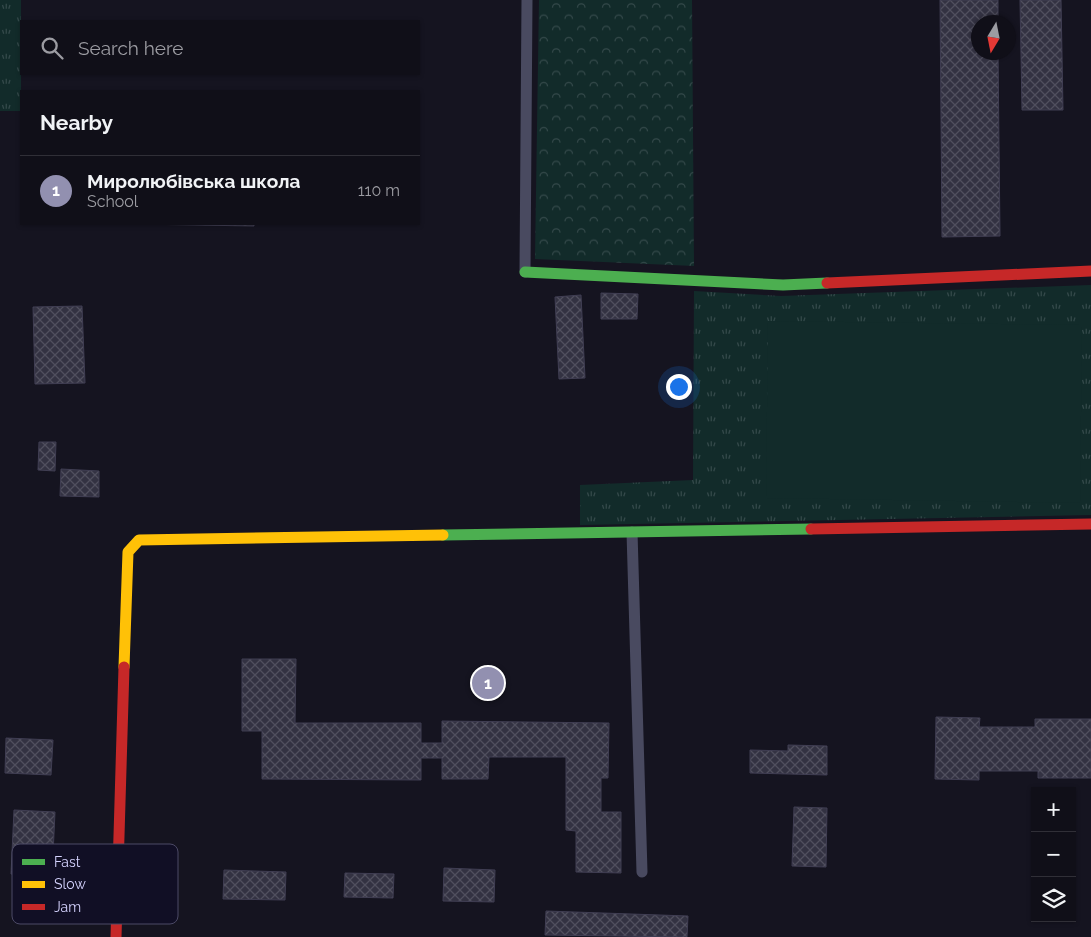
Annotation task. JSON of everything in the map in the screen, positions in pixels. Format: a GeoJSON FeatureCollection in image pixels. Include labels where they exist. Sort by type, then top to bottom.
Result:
{"type":"FeatureCollection","features":[{"type":"Feature","properties":{"kind":"street"},"geometry":{"type":"LineString","coordinates":[[525,272],[783,285],[1091,271]]}},
{"type":"Feature","properties":{"kind":"street"},"geometry":{"type":"LineString","coordinates":[[119,844],[128,552],[139,540],[1091,524]]}},
{"type":"Feature","properties":{"kind":"street"},"geometry":{"type":"LineString","coordinates":[[116,924],[116,937]]}},
{"type":"Feature","properties":{"kind":"lane"},"geometry":{"type":"LineString","coordinates":[[525,272],[527,0]]}},
{"type":"Feature","properties":{"kind":"lane"},"geometry":{"type":"LineString","coordinates":[[632,532],[642,872]]}},
{"type":"Feature","properties":{"kind":"green space"},"geometry":{"type":"Polygon","coordinates":[[[0,0],[21,0],[20,111],[0,111],[0,0]]]}},
{"type":"Feature","properties":{"kind":"green space"},"geometry":{"type":"Polygon","coordinates":[[[539,0],[692,0],[694,266],[535,259],[539,0]]]}},
{"type":"Feature","properties":{"kind":"green space"},"geometry":{"type":"Polygon","coordinates":[[[1091,285],[1091,515],[580,525],[580,485],[693,480],[694,291],[781,296],[1091,285]]]}},
{"type":"Feature","properties":{"kind":"green space"},"geometry":{"type":"Polygon","coordinates":[[[768,321],[1082,325],[1080,503],[766,498],[768,321]]]}},
{"type":"Feature","properties":{"kind":"building"},"geometry":{"type":"Polygon","coordinates":[[[940,0],[998,0],[998,15],[971,15],[971,60],[998,60],[1000,236],[942,237],[940,0]]]}},
{"type":"Feature","properties":{"kind":"building"},"geometry":{"type":"Polygon","coordinates":[[[1020,0],[1061,0],[1063,110],[1022,110],[1020,0]]]}},
{"type":"Feature","properties":{"kind":"building"},"geometry":{"type":"Polygon","coordinates":[[[195,225],[254,225],[254,226],[195,225]]]}},
{"type":"Feature","properties":{"kind":"building"},"geometry":{"type":"Polygon","coordinates":[[[601,293],[638,294],[637,319],[601,319],[601,293]]]}},
{"type":"Feature","properties":{"kind":"building"},"geometry":{"type":"Polygon","coordinates":[[[581,295],[585,378],[559,379],[555,297],[581,295]]]}},
{"type":"Feature","properties":{"kind":"building"},"geometry":{"type":"Polygon","coordinates":[[[82,306],[85,383],[35,384],[33,307],[82,306]]]}},
{"type":"Feature","properties":{"kind":"building"},"geometry":{"type":"Polygon","coordinates":[[[39,442],[56,442],[55,471],[38,470],[39,442]]]}},
{"type":"Feature","properties":{"kind":"building"},"geometry":{"type":"Polygon","coordinates":[[[61,469],[99,471],[99,497],[60,496],[61,469]]]}},
{"type":"Feature","properties":{"kind":"building"},"geometry":{"type":"Polygon","coordinates":[[[242,659],[296,659],[295,723],[421,723],[421,743],[442,743],[442,721],[609,723],[608,778],[601,778],[601,812],[621,812],[621,873],[576,872],[576,831],[566,830],[566,757],[489,757],[488,779],[442,779],[442,758],[421,758],[421,780],[262,779],[262,731],[242,731],[242,659]]]}},
{"type":"Feature","properties":{"kind":"building"},"geometry":{"type":"Polygon","coordinates":[[[936,717],[980,718],[979,727],[1035,727],[1035,719],[1091,719],[1091,778],[1038,778],[1038,771],[979,771],[979,780],[935,779],[936,717]]]}},
{"type":"Feature","properties":{"kind":"building"},"geometry":{"type":"Polygon","coordinates":[[[6,738],[53,740],[51,775],[5,773],[6,738]]]}},
{"type":"Feature","properties":{"kind":"building"},"geometry":{"type":"Polygon","coordinates":[[[788,745],[827,746],[827,775],[750,773],[750,750],[788,751],[788,745]]]}},
{"type":"Feature","properties":{"kind":"building"},"geometry":{"type":"Polygon","coordinates":[[[794,807],[827,808],[826,867],[792,866],[794,807]]]}},
{"type":"Feature","properties":{"kind":"building"},"geometry":{"type":"Polygon","coordinates":[[[14,810],[55,812],[54,844],[12,844],[14,810]]]}},
{"type":"Feature","properties":{"kind":"building"},"geometry":{"type":"Polygon","coordinates":[[[444,868],[495,870],[494,902],[443,901],[444,868]]]}},
{"type":"Feature","properties":{"kind":"building"},"geometry":{"type":"Polygon","coordinates":[[[224,870],[286,872],[285,900],[223,899],[224,870]]]}},
{"type":"Feature","properties":{"kind":"building"},"geometry":{"type":"Polygon","coordinates":[[[345,873],[394,874],[393,898],[344,897],[345,873]]]}},
{"type":"Feature","properties":{"kind":"building"},"geometry":{"type":"Polygon","coordinates":[[[546,911],[688,916],[687,937],[545,935],[546,911]]]}},
{"type":"Feature","properties":{"kind":"traffic: fast"},"geometry":{"type":"LineString","coordinates":[[525,272],[783,285],[827,283]]}},
{"type":"Feature","properties":{"kind":"traffic: fast"},"geometry":{"type":"LineString","coordinates":[[443,535],[811,529]]}},
{"type":"Feature","properties":{"kind":"traffic: slow"},"geometry":{"type":"LineString","coordinates":[[124,667],[128,552],[139,540],[443,535]]}},
{"type":"Feature","properties":{"kind":"traffic: jam"},"geometry":{"type":"LineString","coordinates":[[827,283],[1091,271]]}},
{"type":"Feature","properties":{"kind":"traffic: jam"},"geometry":{"type":"LineString","coordinates":[[811,529],[1091,524]]}},
{"type":"Feature","properties":{"kind":"traffic: jam"},"geometry":{"type":"LineString","coordinates":[[119,844],[124,667]]}},
{"type":"Feature","properties":{"kind":"traffic: jam"},"geometry":{"type":"LineString","coordinates":[[116,924],[116,937]]}},
{"type":"Feature","properties":{"kind":"place","name":"Миролюбівська школа"},"geometry":{"type":"Point","coordinates":[488,683]}}]}
